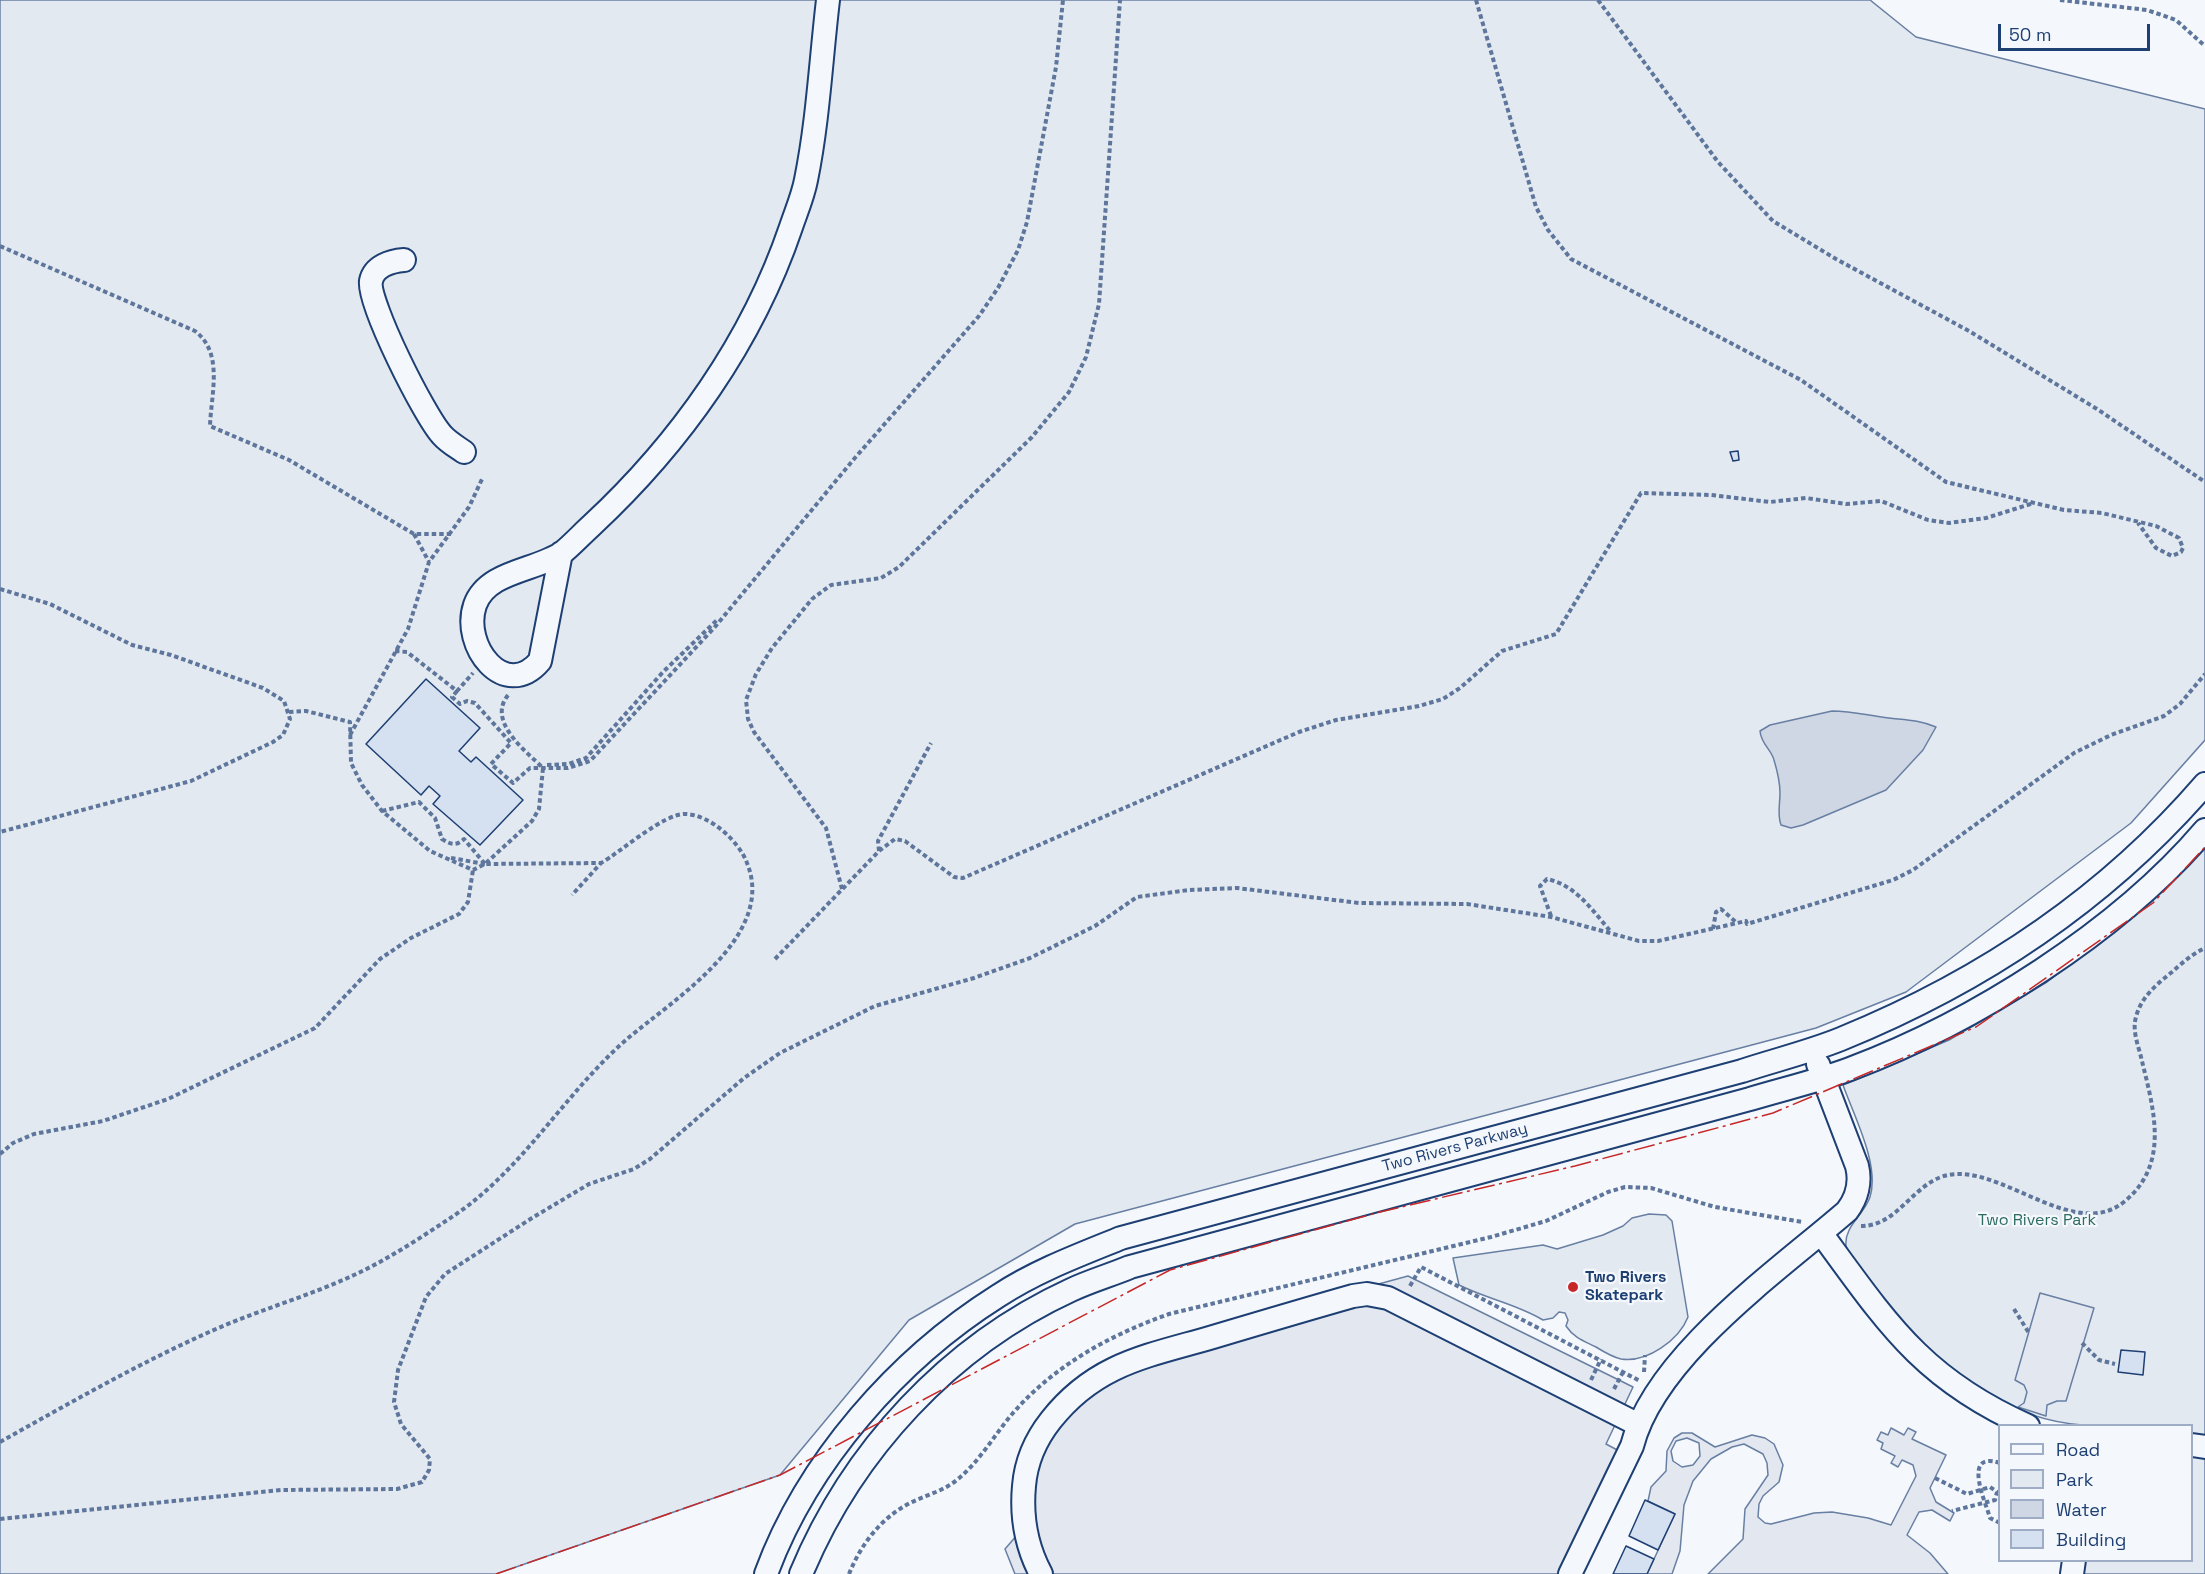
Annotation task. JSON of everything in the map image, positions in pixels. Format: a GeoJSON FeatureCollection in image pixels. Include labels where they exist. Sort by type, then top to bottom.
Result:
{"type":"FeatureCollection","features":[{"type":"Feature","properties":{"kind":"street"},"geometry":{"type":"LineString","coordinates":[[561,553],[544,653],[540,661],[530,670],[513,674],[491,667],[479,652],[472,628],[478,596],[490,584],[561,553],[607,510],[672,440],[714,384],[774,275],[806,181],[828,0]]}},
{"type":"Feature","properties":{"kind":"street"},"geometry":{"type":"LineString","coordinates":[[404,260],[392,261],[376,270],[371,279],[371,294],[394,347],[431,420],[443,436],[464,452]]}},
{"type":"Feature","properties":{"kind":"street","name":"Two Rivers Parkway"},"geometry":{"type":"LineString","coordinates":[[766,1574],[777,1546],[811,1487],[849,1431],[893,1380],[943,1334],[989,1302],[1058,1263],[1121,1238],[1719,1077],[1839,1040],[1931,1000],[2019,949],[2100,889],[2174,821],[2205,784]]}},
{"type":"Feature","properties":{"kind":"street","name":"Two Rivers Parkway"},"geometry":{"type":"LineString","coordinates":[[801,1574],[837,1503],[872,1449],[914,1401],[1014,1321],[1071,1290],[1130,1267],[1739,1103],[1850,1069],[1945,1027],[2035,975],[2119,913],[2205,830]]}},
{"type":"Feature","properties":{"kind":"street"},"geometry":{"type":"LineString","coordinates":[[1570,1574],[1632,1446],[1649,1386],[1683,1358],[1719,1321],[1851,1206],[1859,1178],[1855,1160],[1812,1049]]}},
{"type":"Feature","properties":{"kind":"street"},"geometry":{"type":"LineString","coordinates":[[1821,1233],[1884,1318],[1914,1352],[1964,1392],[2026,1424]]}},
{"type":"Feature","properties":{"kind":"street"},"geometry":{"type":"LineString","coordinates":[[1041,1574],[1031,1552],[1024,1524],[1024,1478],[1036,1441],[1066,1401],[1103,1372],[1138,1358],[1353,1296],[1374,1295],[1399,1304],[1637,1424]]}},
{"type":"Feature","properties":{"kind":"path"},"geometry":{"type":"LineString","coordinates":[[480,680],[474,672],[452,698],[460,704],[467,701],[475,703],[487,720],[511,743],[491,764],[513,783],[530,768],[545,766],[568,768],[590,761],[724,615],[854,459],[979,316],[1004,277],[1023,236],[1032,196],[1058,56],[1063,0]]}},
{"type":"Feature","properties":{"kind":"path"},"geometry":{"type":"LineString","coordinates":[[843,889],[826,828],[754,732],[746,713],[748,692],[772,648],[812,599],[831,585],[881,578],[899,567],[1032,437],[1074,383],[1092,335],[1099,304],[1120,0]]}},
{"type":"Feature","properties":{"kind":"path"},"geometry":{"type":"LineString","coordinates":[[1476,0],[1536,207],[1548,230],[1565,254],[1592,272],[1801,380],[1889,439],[1938,478],[1955,485],[2064,510],[2102,513],[2156,526],[2174,534],[2182,543],[2181,552],[2178,556],[2172,556],[2160,551],[2138,523]]}},
{"type":"Feature","properties":{"kind":"path"},"geometry":{"type":"LineString","coordinates":[[1598,0],[1718,162],[1773,220],[1836,259],[1969,332],[2088,403],[2205,482]]}},
{"type":"Feature","properties":{"kind":"path"},"geometry":{"type":"LineString","coordinates":[[2060,0],[2147,9],[2176,20],[2205,46]]}},
{"type":"Feature","properties":{"kind":"path"},"geometry":{"type":"LineString","coordinates":[[0,246],[195,331],[204,338],[213,354],[210,426],[289,460],[414,534],[451,534]]}},
{"type":"Feature","properties":{"kind":"path"},"geometry":{"type":"LineString","coordinates":[[350,736],[408,628],[429,562],[469,507],[483,477]]}},
{"type":"Feature","properties":{"kind":"path"},"geometry":{"type":"LineString","coordinates":[[775,959],[891,840],[900,838],[954,877],[963,878],[1299,732],[1336,720],[1419,706],[1443,699],[1466,683],[1502,651],[1556,634],[1641,493],[1711,495],[1770,502],[1806,498],[1846,504],[1881,501],[1928,519],[1949,523],[1986,518],[2034,502]]}},
{"type":"Feature","properties":{"kind":"path"},"geometry":{"type":"LineString","coordinates":[[414,534],[429,562]]}},
{"type":"Feature","properties":{"kind":"path"},"geometry":{"type":"LineString","coordinates":[[0,589],[50,604],[132,645],[171,655],[263,688],[278,696],[289,712],[289,724],[283,735],[238,760],[198,777],[0,832]]}},
{"type":"Feature","properties":{"kind":"path"},"geometry":{"type":"LineString","coordinates":[[395,651],[407,652],[457,691]]}},
{"type":"Feature","properties":{"kind":"path"},"geometry":{"type":"LineString","coordinates":[[0,1519],[281,1490],[397,1489],[417,1485],[427,1475],[430,1459],[398,1418],[394,1402],[395,1381],[426,1297],[445,1274],[589,1184],[634,1169],[650,1160],[744,1078],[780,1053],[875,1006],[974,978],[1030,958],[1095,926],[1137,897],[1189,890],[1237,888],[1359,903],[1467,904],[1551,917],[1639,941],[1658,941],[1746,921],[1747,924],[1883,883],[1913,870],[2074,753],[2111,735],[2164,716],[2180,704],[2205,674]]}},
{"type":"Feature","properties":{"kind":"path"},"geometry":{"type":"LineString","coordinates":[[518,690],[510,692],[503,705],[506,726],[519,747],[545,766]]}},
{"type":"Feature","properties":{"kind":"path"},"geometry":{"type":"LineString","coordinates":[[289,712],[306,711],[350,722],[359,718]]}},
{"type":"Feature","properties":{"kind":"path"},"geometry":{"type":"LineString","coordinates":[[350,722],[351,763],[362,785],[382,811],[430,851],[473,870]]}},
{"type":"Feature","properties":{"kind":"path"},"geometry":{"type":"LineString","coordinates":[[879,851],[879,841],[931,743]]}},
{"type":"Feature","properties":{"kind":"path"},"geometry":{"type":"LineString","coordinates":[[473,870],[486,864],[532,821],[539,809],[545,766]]}},
{"type":"Feature","properties":{"kind":"path"},"geometry":{"type":"LineString","coordinates":[[382,811],[419,802],[435,818],[442,839],[451,844],[460,843],[464,839],[486,864]]}},
{"type":"Feature","properties":{"kind":"path"},"geometry":{"type":"LineString","coordinates":[[0,1442],[95,1388],[182,1344],[356,1274],[455,1215],[485,1192],[536,1140],[624,1042],[723,958],[739,935],[746,917],[751,895],[751,873],[744,854],[723,831],[696,814],[677,813],[601,863],[572,896]]}},
{"type":"Feature","properties":{"kind":"path"},"geometry":{"type":"LineString","coordinates":[[447,857],[486,864],[601,863]]}},
{"type":"Feature","properties":{"kind":"path"},"geometry":{"type":"LineString","coordinates":[[0,1154],[13,1143],[34,1134],[103,1121],[168,1099],[315,1028],[381,959],[411,938],[459,914],[468,902],[473,870]]}},
{"type":"Feature","properties":{"kind":"path"},"geometry":{"type":"LineString","coordinates":[[1551,917],[1540,886],[1547,879],[1557,881],[1577,893],[1611,933]]}},
{"type":"Feature","properties":{"kind":"path"},"geometry":{"type":"LineString","coordinates":[[1713,929],[1716,912],[1721,909],[1737,923]]}},
{"type":"Feature","properties":{"kind":"path"},"geometry":{"type":"LineString","coordinates":[[1858,1226],[1881,1222],[1924,1185],[1950,1174],[1977,1176],[2084,1214],[2109,1211],[2125,1201],[2147,1172],[2156,1142],[2154,1111],[2136,1036],[2138,1012],[2146,996],[2170,973],[2205,948]]}},
{"type":"Feature","properties":{"kind":"path"},"geometry":{"type":"LineString","coordinates":[[1399,1304],[1421,1267],[1649,1386]]}},
{"type":"Feature","properties":{"kind":"path"},"geometry":{"type":"LineString","coordinates":[[2014,1309],[2029,1333]]}},
{"type":"Feature","properties":{"kind":"path"},"geometry":{"type":"LineString","coordinates":[[2082,1343],[2099,1360],[2115,1364]]}},
{"type":"Feature","properties":{"kind":"path"},"geometry":{"type":"LineString","coordinates":[[1645,1355],[1649,1386]]}},
{"type":"Feature","properties":{"kind":"path"},"geometry":{"type":"LineString","coordinates":[[1998,1463],[1989,1461],[1980,1466],[1977,1476],[1992,1520],[1998,1522]]}},
{"type":"Feature","properties":{"kind":"path"},"geometry":{"type":"LineString","coordinates":[[1935,1478],[1967,1494],[1991,1487],[1997,1492],[1995,1500],[1952,1511]]}},
{"type":"Feature","properties":{"kind":"green space"},"geometry":{"type":"Polygon","coordinates":[[[0,0],[1870,0],[1916,37],[2205,109],[2205,740],[2131,823],[1906,992],[1816,1028],[1075,1224],[909,1320],[780,1475],[496,1574],[0,1574],[0,0]]]}},
{"type":"Feature","properties":{"kind":"green space","name":"Two Rivers Park"},"geometry":{"type":"Polygon","coordinates":[[[2205,847],[2205,1574],[2081,1574],[2082,1562],[2193,1562],[2193,1424],[2075,1424],[2029,1414],[2005,1404],[1962,1377],[1922,1342],[1872,1286],[1846,1246],[1848,1232],[1870,1197],[1872,1170],[1843,1085],[1949,1040],[2047,982],[2137,913],[2205,847]]]}},
{"type":"Feature","properties":{"kind":"green space","name":"Two Rivers Skatepark"},"geometry":{"type":"Polygon","coordinates":[[[1649,1214],[1666,1215],[1672,1221],[1688,1317],[1684,1326],[1670,1341],[1651,1354],[1631,1359],[1618,1358],[1572,1334],[1566,1326],[1568,1320],[1565,1313],[1559,1312],[1553,1318],[1543,1320],[1459,1285],[1453,1258],[1543,1245],[1557,1249],[1603,1235],[1623,1226],[1632,1218],[1649,1214]]]}},
{"type":"Feature","properties":{"kind":"shaded area"},"geometry":{"type":"Polygon","coordinates":[[[1408,1276],[1633,1387],[1606,1444],[1636,1460],[1583,1574],[1015,1574],[1005,1549],[1018,1534],[1024,1457],[1129,1352],[1408,1276]]]}},
{"type":"Feature","properties":{"kind":"shaded area"},"geometry":{"type":"Polygon","coordinates":[[[2040,1293],[2094,1308],[2066,1401],[2057,1401],[2047,1405],[2046,1416],[2018,1407],[2024,1403],[2027,1392],[2024,1385],[2015,1380],[2040,1293]]]}},
{"type":"Feature","properties":{"kind":"shaded area"},"geometry":{"type":"Polygon","coordinates":[[[1891,1428],[1904,1435],[1908,1428],[1916,1432],[1912,1439],[1946,1455],[1930,1488],[1936,1502],[1954,1513],[1950,1521],[1932,1510],[1919,1512],[1907,1535],[1930,1553],[1948,1574],[1708,1574],[1743,1539],[1745,1509],[1768,1475],[1767,1463],[1763,1454],[1744,1444],[1732,1447],[1711,1459],[1693,1481],[1684,1505],[1680,1551],[1672,1574],[1647,1574],[1675,1514],[1648,1501],[1651,1487],[1666,1471],[1667,1451],[1674,1438],[1682,1433],[1692,1433],[1715,1447],[1752,1435],[1765,1438],[1774,1444],[1783,1465],[1779,1482],[1763,1496],[1759,1504],[1758,1517],[1765,1523],[1771,1524],[1814,1513],[1832,1512],[1868,1518],[1891,1525],[1916,1476],[1913,1465],[1902,1460],[1898,1467],[1891,1463],[1895,1456],[1881,1449],[1883,1443],[1877,1440],[1881,1432],[1888,1435],[1891,1428]],[[1687,1438],[1676,1441],[1671,1451],[1673,1461],[1682,1467],[1693,1465],[1700,1456],[1699,1443],[1687,1438]]]}},
{"type":"Feature","properties":{"kind":"water"},"geometry":{"type":"Polygon","coordinates":[[[1832,711],[1913,721],[1936,727],[1923,750],[1886,790],[1803,825],[1791,828],[1781,825],[1777,772],[1773,756],[1762,739],[1760,731],[1770,725],[1832,711]]]}},
{"type":"Feature","properties":{"kind":"building"},"geometry":{"type":"Polygon","coordinates":[[[1738,451],[1739,460],[1733,461],[1730,452],[1738,451]]]}},
{"type":"Feature","properties":{"kind":"building"},"geometry":{"type":"Polygon","coordinates":[[[426,679],[480,728],[459,751],[471,762],[476,757],[523,800],[480,845],[433,804],[440,796],[429,786],[421,795],[366,744],[426,679]]]}},
{"type":"Feature","properties":{"kind":"building"},"geometry":{"type":"Polygon","coordinates":[[[2121,1350],[2145,1352],[2143,1375],[2118,1372],[2121,1350]]]}},
{"type":"Feature","properties":{"kind":"building"},"geometry":{"type":"Polygon","coordinates":[[[1645,1500],[1675,1514],[1658,1550],[1629,1536],[1645,1500]]]}},
{"type":"Feature","properties":{"kind":"building"},"geometry":{"type":"Polygon","coordinates":[[[1626,1546],[1654,1559],[1647,1574],[1613,1574],[1626,1546]]]}},
{"type":"Feature","properties":{"kind":"power"},"geometry":{"type":"LineString","coordinates":[[496,1574],[780,1475],[1170,1270],[1376,1213],[1575,1166],[1773,1113],[1976,1027],[2153,903],[2205,847]]}},
{"type":"Feature","properties":{"kind":"place","name":"Two Rivers Skatepark"},"geometry":{"type":"Point","coordinates":[1573,1287]}}]}
